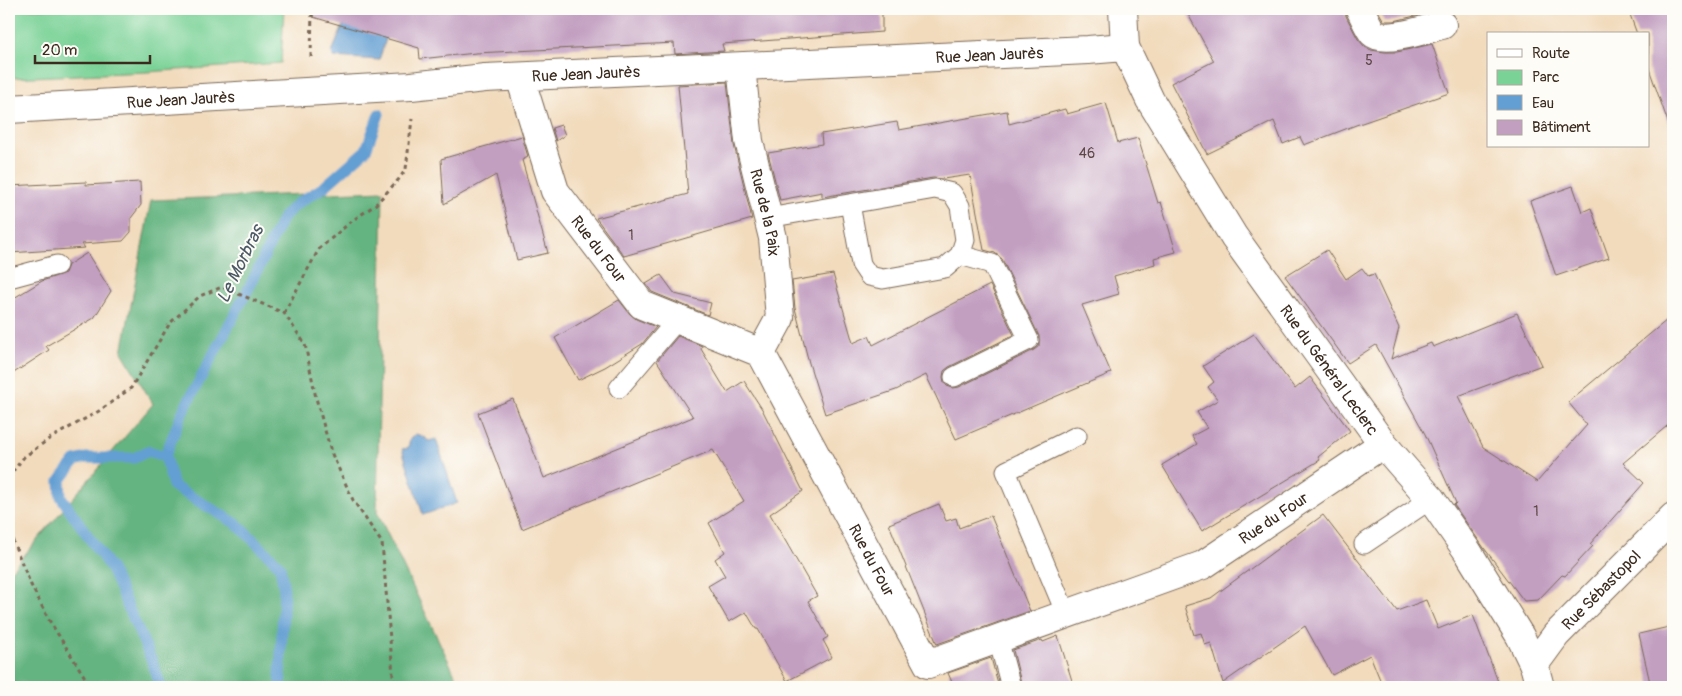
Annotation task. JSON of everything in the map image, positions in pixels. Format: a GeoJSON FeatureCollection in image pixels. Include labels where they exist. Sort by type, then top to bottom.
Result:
{"type":"FeatureCollection","features":[{"type":"Feature","properties":{"kind":"main road"},"geometry":{"type":"LineString","coordinates":[[1123,9],[1124,47]]}},
{"type":"Feature","properties":{"kind":"main road"},"geometry":{"type":"LineString","coordinates":[[1360,9],[1372,32],[1377,36],[1394,37],[1442,25]]}},
{"type":"Feature","properties":{"kind":"main road","name":"Rue Jean Jaurès"},"geometry":{"type":"LineString","coordinates":[[9,109],[311,93],[411,86],[485,78],[1124,47]]}},
{"type":"Feature","properties":{"kind":"main road","name":"Rue du Général Leclerc"},"geometry":{"type":"LineString","coordinates":[[1124,47],[1150,100],[1234,237],[1383,444],[1430,499],[1468,552],[1520,636],[1537,676]]}},
{"type":"Feature","properties":{"kind":"main road","name":"Rue de la Paix"},"geometry":{"type":"LineString","coordinates":[[741,67],[749,141],[773,238],[780,318],[761,353]]}},
{"type":"Feature","properties":{"kind":"main road","name":"Rue du Four"},"geometry":{"type":"LineString","coordinates":[[520,77],[555,191],[642,306],[761,353],[928,664],[1203,565],[1383,444]]}},
{"type":"Feature","properties":{"kind":"main road","name":"Rue Sébastopol"},"geometry":{"type":"LineString","coordinates":[[1537,676],[1556,635],[1673,518]]}},
{"type":"Feature","properties":{"kind":"lane"},"geometry":{"type":"LineString","coordinates":[[768,218],[935,189],[952,192],[960,206],[964,240],[960,255],[945,268],[883,279],[869,276],[861,264],[850,204]]}},
{"type":"Feature","properties":{"kind":"lane"},"geometry":{"type":"LineString","coordinates":[[954,377],[1029,340],[992,264],[960,255]]}},
{"type":"Feature","properties":{"kind":"lane"},"geometry":{"type":"LineString","coordinates":[[9,278],[57,265]]}},
{"type":"Feature","properties":{"kind":"lane"},"geometry":{"type":"LineString","coordinates":[[619,388],[678,319]]}},
{"type":"Feature","properties":{"kind":"lane"},"geometry":{"type":"LineString","coordinates":[[1066,614],[1006,471],[1077,436]]}},
{"type":"Feature","properties":{"kind":"lane"},"geometry":{"type":"LineString","coordinates":[[1364,544],[1430,499]]}},
{"type":"Feature","properties":{"kind":"lane"},"geometry":{"type":"LineString","coordinates":[[998,639],[1011,687]]}},
{"type":"Feature","properties":{"kind":"path"},"geometry":{"type":"LineString","coordinates":[[311,93],[312,9]]}},
{"type":"Feature","properties":{"kind":"path"},"geometry":{"type":"LineString","coordinates":[[284,313],[319,249],[353,220],[375,205],[406,169],[412,128]]}},
{"type":"Feature","properties":{"kind":"path"},"geometry":{"type":"LineString","coordinates":[[9,479],[10,474],[30,452],[49,439],[100,411],[131,388],[170,323],[200,296],[222,286],[284,313],[305,344],[316,398],[332,452],[353,500],[382,542],[394,687]]}},
{"type":"Feature","properties":{"kind":"path"},"geometry":{"type":"LineString","coordinates":[[9,532],[31,585],[49,620],[91,687]]}},
{"type":"Feature","properties":{"kind":"green space"},"geometry":{"type":"Polygon","coordinates":[[[9,9],[284,9],[281,63],[147,72],[9,78],[9,9]]]}},
{"type":"Feature","properties":{"kind":"green space"},"geometry":{"type":"Polygon","coordinates":[[[383,191],[377,512],[461,687],[9,687],[9,573],[153,404],[122,352],[151,200],[383,191]]]}},
{"type":"Feature","properties":{"kind":"water"},"geometry":{"type":"Polygon","coordinates":[[[350,9],[396,9],[379,60],[333,57],[332,52],[350,9]]]}},
{"type":"Feature","properties":{"kind":"water"},"geometry":{"type":"Polygon","coordinates":[[[416,434],[429,441],[436,439],[457,503],[423,515],[402,449],[408,448],[410,439],[416,434]]]}},
{"type":"Feature","properties":{"kind":"building"},"geometry":{"type":"Polygon","coordinates":[[[314,9],[882,9],[882,32],[722,44],[724,51],[675,54],[674,43],[476,53],[420,59],[419,48],[313,17],[314,9]]]}},
{"type":"Feature","properties":{"kind":"building"},"geometry":{"type":"Polygon","coordinates":[[[1185,9],[1344,9],[1358,39],[1365,47],[1371,50],[1397,52],[1432,44],[1449,93],[1304,145],[1300,137],[1283,144],[1274,121],[1207,154],[1171,83],[1214,61],[1185,9]]]}},
{"type":"Feature","properties":{"kind":"building"},"geometry":{"type":"Polygon","coordinates":[[[1377,9],[1421,9],[1423,14],[1394,21],[1384,21],[1377,9]]]}},
{"type":"Feature","properties":{"kind":"building"},"geometry":{"type":"Polygon","coordinates":[[[1628,9],[1673,9],[1673,124],[1669,125],[1650,72],[1650,32],[1636,32],[1628,9]]]}},
{"type":"Feature","properties":{"kind":"building"},"geometry":{"type":"Polygon","coordinates":[[[727,82],[734,145],[752,219],[624,256],[596,218],[688,194],[678,85],[727,82]]]}},
{"type":"Feature","properties":{"kind":"building"},"geometry":{"type":"Polygon","coordinates":[[[1106,103],[1118,143],[1138,138],[1158,203],[1161,202],[1176,252],[1154,258],[1155,264],[1114,276],[1119,294],[1082,305],[1111,373],[956,439],[926,375],[896,390],[825,414],[809,363],[795,308],[792,281],[833,274],[853,343],[869,336],[873,345],[990,285],[1014,335],[944,371],[944,382],[947,386],[953,388],[959,387],[1034,350],[1039,346],[1039,336],[1002,259],[995,253],[984,250],[970,175],[943,179],[933,178],[822,197],[822,192],[780,200],[768,153],[822,144],[821,134],[897,122],[899,130],[1007,111],[1009,124],[1065,109],[1067,114],[1106,103]]]}},
{"type":"Feature","properties":{"kind":"building"},"geometry":{"type":"Polygon","coordinates":[[[561,125],[565,135],[556,141],[552,128],[561,125]]]}},
{"type":"Feature","properties":{"kind":"building"},"geometry":{"type":"Polygon","coordinates":[[[522,136],[528,157],[522,160],[548,253],[517,260],[496,175],[444,204],[441,159],[522,136]]]}},
{"type":"Feature","properties":{"kind":"building"},"geometry":{"type":"Polygon","coordinates":[[[86,182],[86,185],[140,182],[141,205],[131,218],[131,232],[123,241],[82,244],[85,248],[9,253],[9,186],[86,182]]]}},
{"type":"Feature","properties":{"kind":"building"},"geometry":{"type":"Polygon","coordinates":[[[1573,186],[1582,212],[1591,208],[1609,258],[1556,276],[1530,201],[1573,186]]]}},
{"type":"Feature","properties":{"kind":"building"},"geometry":{"type":"Polygon","coordinates":[[[1327,250],[1346,279],[1362,268],[1368,276],[1374,274],[1399,328],[1391,359],[1431,343],[1433,347],[1517,313],[1542,365],[1458,396],[1483,447],[1537,482],[1587,425],[1568,402],[1673,315],[1673,421],[1623,463],[1644,483],[1590,544],[1593,546],[1565,576],[1562,575],[1538,600],[1524,601],[1454,505],[1456,503],[1425,434],[1376,345],[1348,363],[1285,276],[1327,250]]]}},
{"type":"Feature","properties":{"kind":"building"},"geometry":{"type":"Polygon","coordinates":[[[87,253],[111,291],[94,318],[46,346],[49,350],[9,376],[9,301],[42,281],[65,273],[68,265],[87,253]]]}},
{"type":"Feature","properties":{"kind":"building"},"geometry":{"type":"Polygon","coordinates":[[[661,275],[675,294],[711,303],[708,315],[652,292],[646,284],[661,275]]]}},
{"type":"Feature","properties":{"kind":"building"},"geometry":{"type":"Polygon","coordinates":[[[619,300],[636,319],[656,327],[642,344],[605,367],[578,380],[555,338],[619,300]]]}},
{"type":"Feature","properties":{"kind":"building"},"geometry":{"type":"Polygon","coordinates":[[[1254,334],[1295,389],[1310,377],[1350,431],[1318,457],[1320,460],[1202,531],[1162,465],[1197,444],[1192,436],[1207,428],[1197,412],[1218,400],[1208,387],[1214,382],[1203,366],[1254,334]]]}},
{"type":"Feature","properties":{"kind":"building"},"geometry":{"type":"Polygon","coordinates":[[[678,336],[702,346],[701,349],[727,392],[744,381],[762,409],[803,491],[770,514],[817,596],[808,601],[828,637],[823,640],[832,657],[787,681],[758,629],[756,629],[746,612],[729,622],[708,586],[725,576],[715,559],[725,552],[709,523],[744,501],[713,450],[522,529],[478,413],[513,399],[544,478],[693,417],[657,361],[678,336]]]}},
{"type":"Feature","properties":{"kind":"building"},"geometry":{"type":"Polygon","coordinates":[[[939,504],[946,521],[956,518],[959,528],[991,516],[1030,611],[937,644],[889,524],[939,504]]]}},
{"type":"Feature","properties":{"kind":"building"},"geometry":{"type":"Polygon","coordinates":[[[1323,515],[1397,611],[1426,600],[1438,629],[1473,615],[1500,687],[1383,687],[1370,655],[1332,675],[1305,626],[1223,683],[1211,643],[1205,645],[1201,633],[1194,635],[1185,606],[1211,598],[1323,515]]]}},
{"type":"Feature","properties":{"kind":"building"},"geometry":{"type":"Polygon","coordinates":[[[1673,626],[1673,687],[1651,687],[1639,634],[1673,626]]]}},
{"type":"Feature","properties":{"kind":"building"},"geometry":{"type":"Polygon","coordinates":[[[1058,636],[1074,687],[1022,687],[1013,650],[1058,636]]]}},
{"type":"Feature","properties":{"kind":"building"},"geometry":{"type":"Polygon","coordinates":[[[991,658],[999,687],[954,687],[948,673],[991,658]]]}},
{"type":"Feature","properties":{"kind":"waterway","name":"Le Morbras"},"geometry":{"type":"LineString","coordinates":[[282,687],[280,675],[284,590],[280,566],[237,524],[173,486],[165,456],[182,413],[253,280],[283,217],[298,203],[324,187],[366,150],[379,114]]}},
{"type":"Feature","properties":{"kind":"waterway","name":"Le Morbras"},"geometry":{"type":"LineString","coordinates":[[161,687],[152,661],[111,569],[61,497],[60,481],[75,461],[86,458],[134,458],[148,451],[165,456]]}}]}
